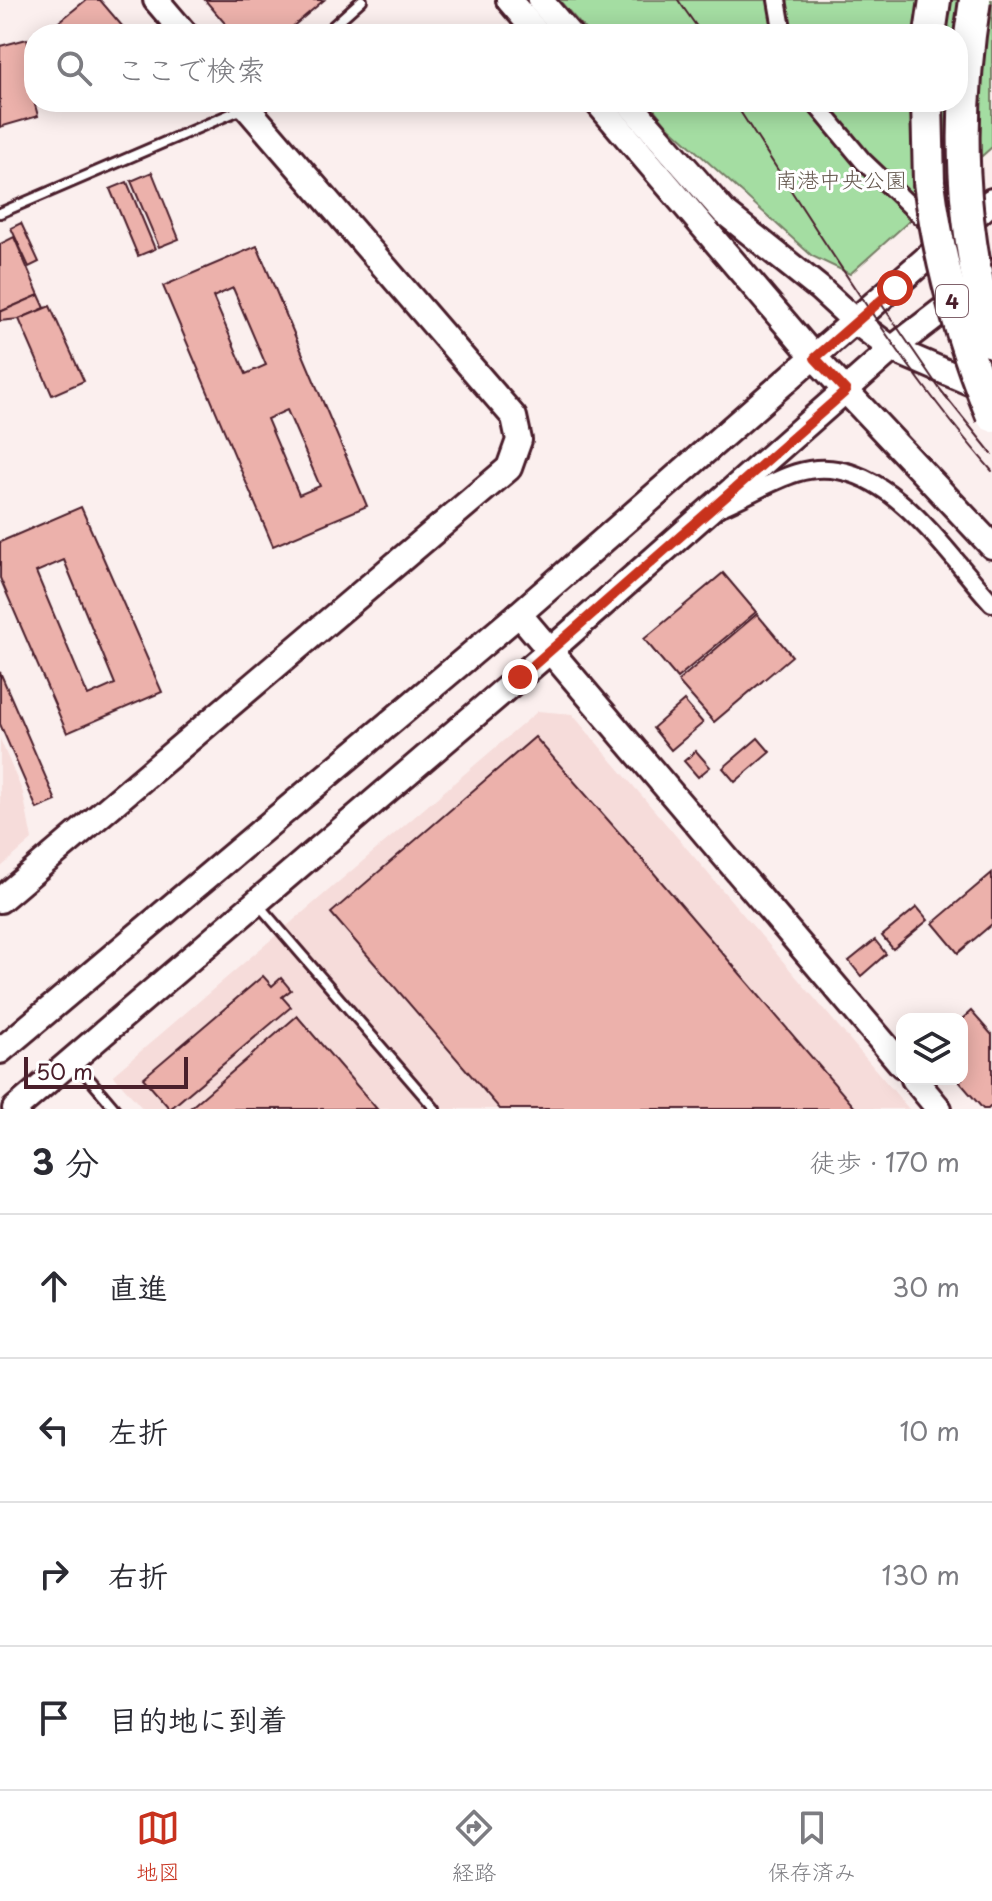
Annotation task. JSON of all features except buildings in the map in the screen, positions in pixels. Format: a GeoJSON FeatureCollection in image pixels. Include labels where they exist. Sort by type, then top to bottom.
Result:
{"type":"FeatureCollection","features":[{"type":"Feature","properties":{"kind":"highway"},"geometry":{"type":"LineString","coordinates":[[931,24],[935,0]]}},
{"type":"Feature","properties":{"kind":"highway"},"geometry":{"type":"LineString","coordinates":[[968,60],[975,0]]}},
{"type":"Feature","properties":{"kind":"highway","name":"4"},"geometry":{"type":"LineString","coordinates":[[927,112],[929,182],[941,263],[961,332],[992,416]]}},
{"type":"Feature","properties":{"kind":"highway"},"geometry":{"type":"LineString","coordinates":[[963,112],[964,201],[970,247],[992,342]]}},
{"type":"Feature","properties":{"kind":"street"},"geometry":{"type":"LineString","coordinates":[[156,0],[176,24]]}},
{"type":"Feature","properties":{"kind":"street"},"geometry":{"type":"LineString","coordinates":[[509,0],[529,24]]}},
{"type":"Feature","properties":{"kind":"street"},"geometry":{"type":"LineString","coordinates":[[540,0],[560,24]]}},
{"type":"Feature","properties":{"kind":"street"},"geometry":{"type":"LineString","coordinates":[[777,0],[781,24]]}},
{"type":"Feature","properties":{"kind":"street"},"geometry":{"type":"LineString","coordinates":[[0,900],[509,468],[519,440],[514,417],[250,112]]}},
{"type":"Feature","properties":{"kind":"street"},"geometry":{"type":"LineString","coordinates":[[606,112],[815,358],[992,546]]}},
{"type":"Feature","properties":{"kind":"street"},"geometry":{"type":"LineString","coordinates":[[637,112],[724,212],[819,288],[856,322],[892,349],[992,392]]}},
{"type":"Feature","properties":{"kind":"street"},"geometry":{"type":"LineString","coordinates":[[822,112],[863,161],[926,221]]}},
{"type":"Feature","properties":{"kind":"street"},"geometry":{"type":"LineString","coordinates":[[0,1051],[519,614],[992,201]]}},
{"type":"Feature","properties":{"kind":"street"},"geometry":{"type":"LineString","coordinates":[[15,1109],[551,650],[892,349],[992,272]]}},
{"type":"Feature","properties":{"kind":"street"},"geometry":{"type":"LineString","coordinates":[[707,514],[796,473],[829,468],[855,473],[892,494],[910,511],[992,603]]}},
{"type":"Feature","properties":{"kind":"street"},"geometry":{"type":"LineString","coordinates":[[519,614],[896,1058]]}},
{"type":"Feature","properties":{"kind":"street"},"geometry":{"type":"LineString","coordinates":[[919,1085],[939,1109]]}},
{"type":"Feature","properties":{"kind":"lane"},"geometry":{"type":"LineString","coordinates":[[335,24],[362,0]]}},
{"type":"Feature","properties":{"kind":"lane"},"geometry":{"type":"LineString","coordinates":[[0,213],[228,112]]}},
{"type":"Feature","properties":{"kind":"lane"},"geometry":{"type":"LineString","coordinates":[[257,902],[435,1109]]}},
{"type":"Feature","properties":{"kind":"lane"},"geometry":{"type":"LineString","coordinates":[[73,1059],[115,1109]]}},
{"type":"Feature","properties":{"kind":"shaded area"},"geometry":{"type":"Polygon","coordinates":[[[538,711],[572,714],[909,1109],[143,1109],[113,1075],[538,711]]]}},
{"type":"Feature","properties":{"kind":"shaded area"},"geometry":{"type":"Polygon","coordinates":[[[0,739],[23,793],[32,840],[0,868],[0,739]]]}},
{"type":"Feature","properties":{"kind":"green space","name":"南港中央公園"},"geometry":{"type":"Polygon","coordinates":[[[559,0],[992,0],[992,147],[850,274],[812,256],[656,112],[968,112],[968,24],[580,24],[559,0]]]}},
{"type":"Feature","properties":{"kind":"tram line"},"geometry":{"type":"LineString","coordinates":[[678,0],[695,24]]}},
{"type":"Feature","properties":{"kind":"tram line"},"geometry":{"type":"LineString","coordinates":[[740,112],[889,338],[992,471]]}},
{"type":"Feature","properties":{"kind":"tram line"},"geometry":{"type":"LineString","coordinates":[[880,302],[939,388],[992,454]]}},
{"type":"Feature","properties":{"kind":"route"},"geometry":{"type":"LineString","coordinates":[[520,677],[846,391],[815,358],[895,288]]}}]}
